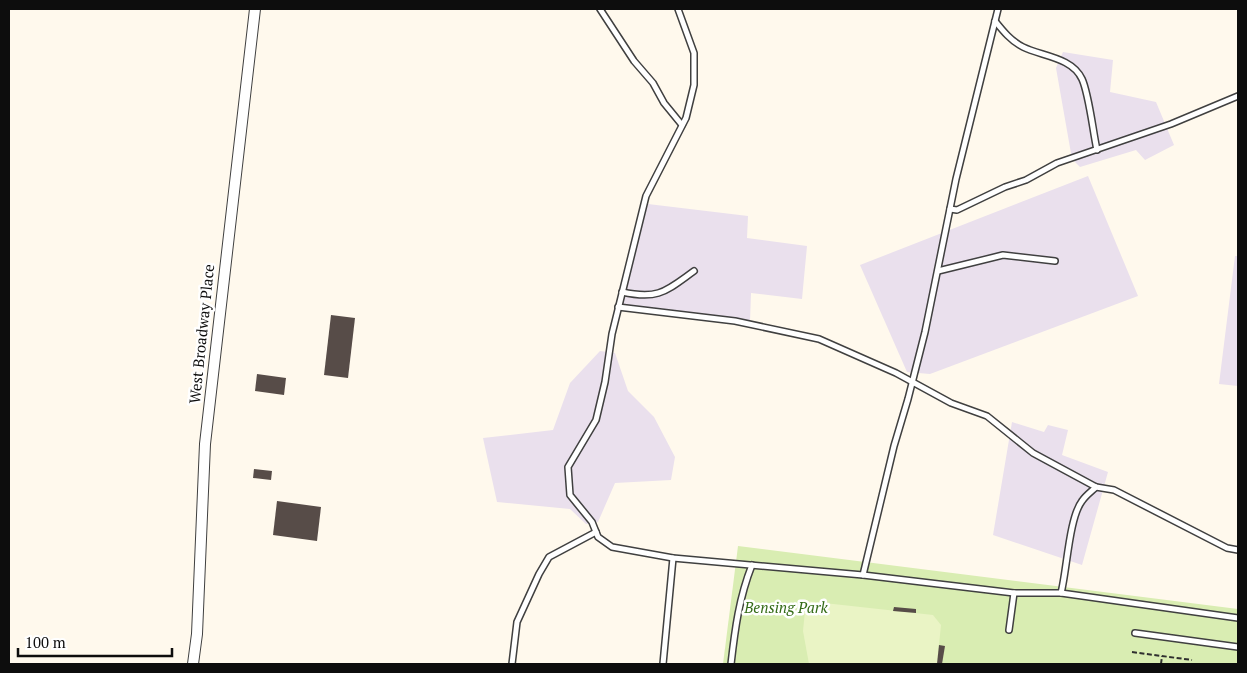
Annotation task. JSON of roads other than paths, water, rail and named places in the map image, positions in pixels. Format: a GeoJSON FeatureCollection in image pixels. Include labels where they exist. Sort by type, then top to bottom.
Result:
{"type":"FeatureCollection","features":[{"type":"Feature","properties":{"kind":"street","name":"West Broadway Place"},"geometry":{"type":"LineString","coordinates":[[194,664],[205,444],[255,9]]}},
{"type":"Feature","properties":{"kind":"lane"},"geometry":{"type":"LineString","coordinates":[[600,9],[634,61],[653,83],[664,104],[682,125]]}},
{"type":"Feature","properties":{"kind":"lane"},"geometry":{"type":"LineString","coordinates":[[678,9],[694,53],[694,86],[682,125],[646,196],[618,307],[612,334],[606,382],[596,420],[568,468],[570,496],[592,522],[598,537],[612,547],[673,558],[863,574],[1014,593],[1061,593],[1238,618]]}},
{"type":"Feature","properties":{"kind":"lane"},"geometry":{"type":"LineString","coordinates":[[863,574],[894,446],[912,383],[950,209],[998,9]]}},
{"type":"Feature","properties":{"kind":"lane"},"geometry":{"type":"LineString","coordinates":[[995,21],[1009,38],[1023,48],[1046,53],[1068,64],[1082,78],[1097,150]]}},
{"type":"Feature","properties":{"kind":"lane"},"geometry":{"type":"LineString","coordinates":[[950,209],[957,210],[1005,187],[1026,180],[1058,163],[1171,124],[1238,96]]}},
{"type":"Feature","properties":{"kind":"lane"},"geometry":{"type":"LineString","coordinates":[[938,270],[1002,255],[1054,261]]}},
{"type":"Feature","properties":{"kind":"lane"},"geometry":{"type":"LineString","coordinates":[[622,292],[638,296],[663,294],[694,271]]}},
{"type":"Feature","properties":{"kind":"lane"},"geometry":{"type":"LineString","coordinates":[[618,307],[735,322],[764,329],[804,334],[828,342],[896,373],[951,402],[987,416],[1033,453],[1096,487],[1114,490],[1227,548],[1238,550]]}},
{"type":"Feature","properties":{"kind":"lane"},"geometry":{"type":"LineString","coordinates":[[1061,593],[1067,569],[1071,530],[1081,501],[1096,487]]}},
{"type":"Feature","properties":{"kind":"lane"},"geometry":{"type":"LineString","coordinates":[[512,664],[518,622],[539,574],[550,557],[596,532]]}},
{"type":"Feature","properties":{"kind":"lane"},"geometry":{"type":"LineString","coordinates":[[663,664],[673,558]]}},
{"type":"Feature","properties":{"kind":"lane"},"geometry":{"type":"LineString","coordinates":[[731,664],[737,612],[743,588],[752,565]]}},
{"type":"Feature","properties":{"kind":"lane"},"geometry":{"type":"LineString","coordinates":[[1009,630],[1014,593]]}},
{"type":"Feature","properties":{"kind":"lane"},"geometry":{"type":"LineString","coordinates":[[1136,633],[1238,647]]}},
{"type":"Feature","properties":{"kind":"park label","name":"Bensing Park"},"geometry":{"type":"Point","coordinates":[786,608]}}]}
